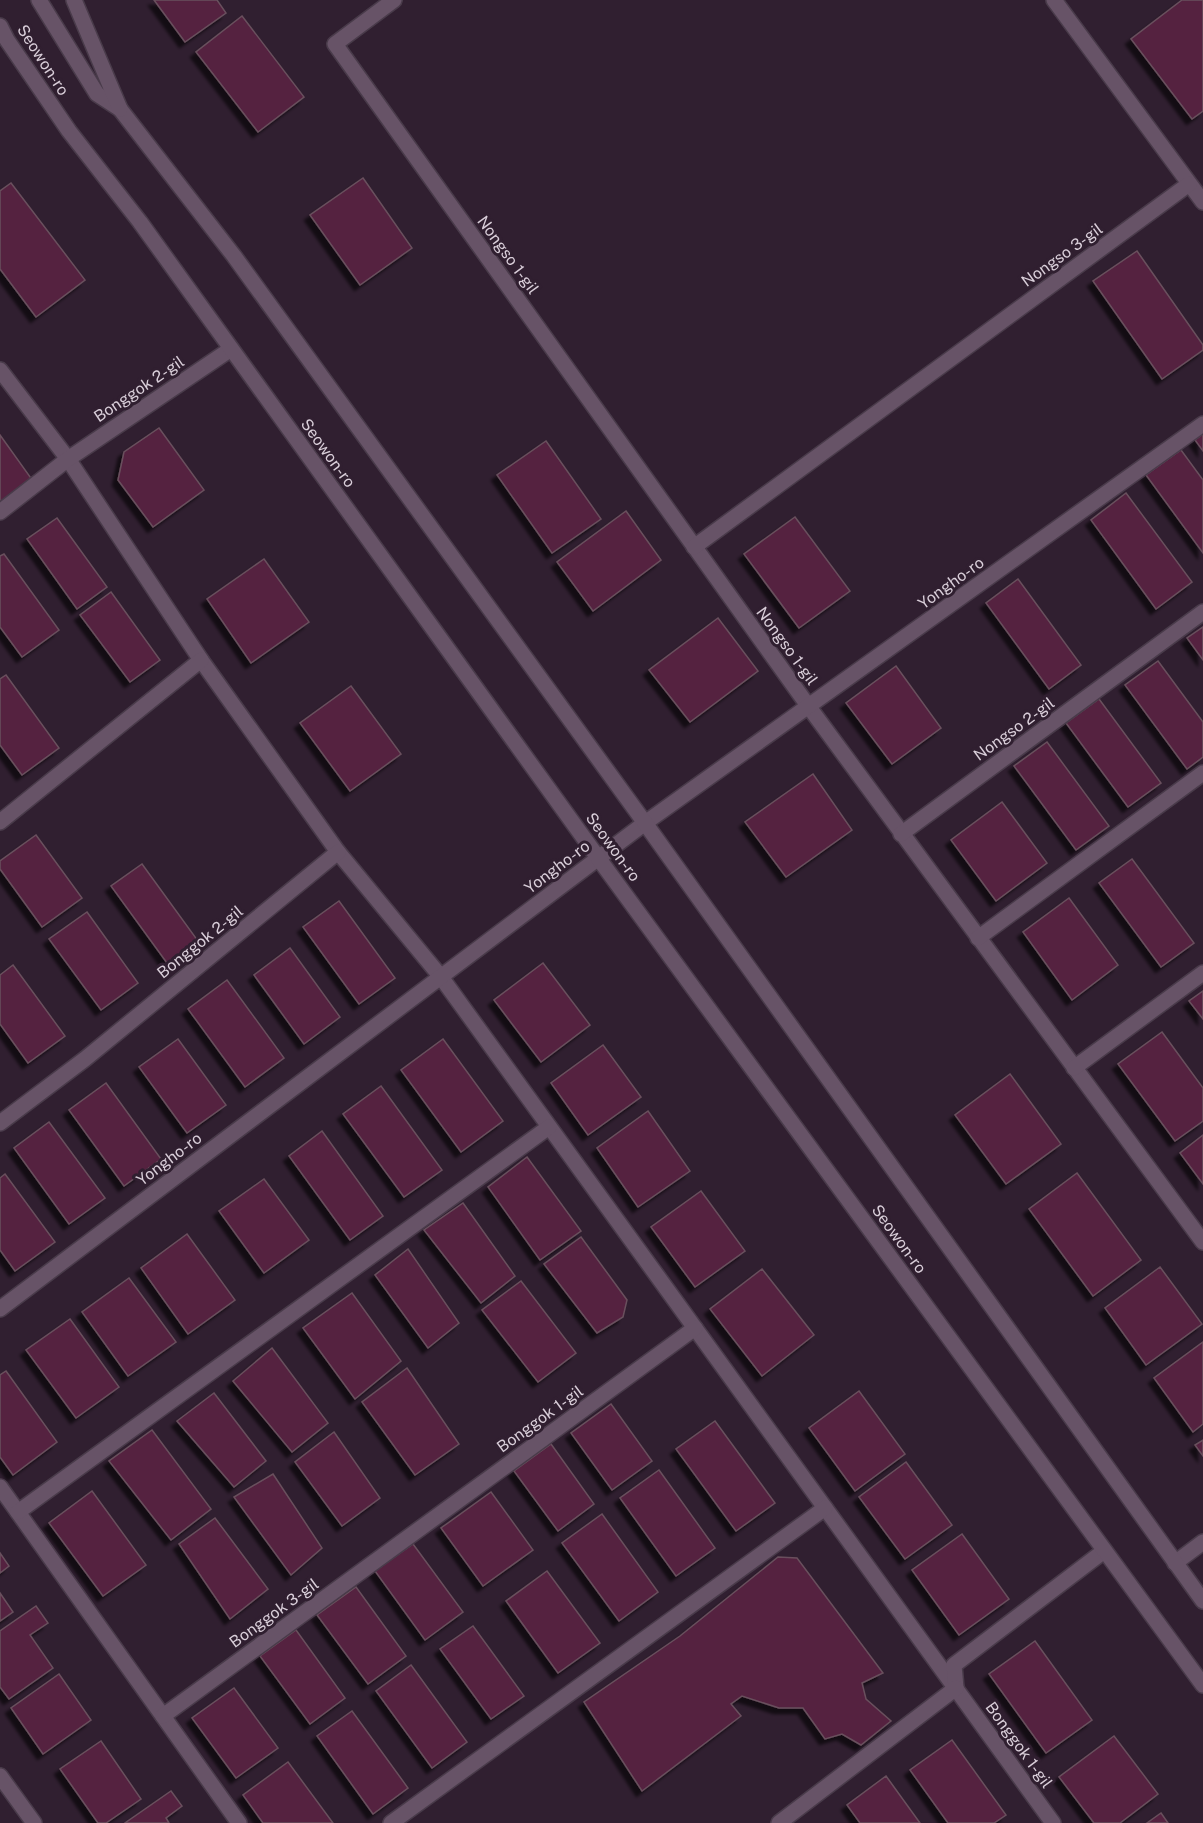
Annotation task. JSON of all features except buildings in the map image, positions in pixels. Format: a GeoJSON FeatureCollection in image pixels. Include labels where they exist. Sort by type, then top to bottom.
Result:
{"type":"FeatureCollection","features":[{"type":"Feature","properties":{"kind":"street","name":"Seowon-ro"},"geometry":{"type":"LineString","coordinates":[[39,0],[97,94],[120,109],[234,256],[1203,1601]]}},
{"type":"Feature","properties":{"kind":"street"},"geometry":{"type":"LineString","coordinates":[[74,0],[120,109]]}},
{"type":"Feature","properties":{"kind":"street","name":"Nongso 1-gil"},"geometry":{"type":"LineString","coordinates":[[394,0],[335,44],[809,707]]}},
{"type":"Feature","properties":{"kind":"street"},"geometry":{"type":"LineString","coordinates":[[1054,0],[1203,202]]}},
{"type":"Feature","properties":{"kind":"street","name":"Seowon-ro"},"geometry":{"type":"LineString","coordinates":[[0,26],[7,40],[69,131],[140,222],[599,859],[1203,1685]]}},
{"type":"Feature","properties":{"kind":"street","name":"Nongso 3-gil"},"geometry":{"type":"LineString","coordinates":[[694,547],[1189,183]]}},
{"type":"Feature","properties":{"kind":"street","name":"Bonggok 2-gil"},"geometry":{"type":"LineString","coordinates":[[0,512],[68,459],[231,349]]}},
{"type":"Feature","properties":{"kind":"street"},"geometry":{"type":"LineString","coordinates":[[0,370],[68,459],[201,660],[338,852],[441,977]]}},
{"type":"Feature","properties":{"kind":"street","name":"Yongho-ro"},"geometry":{"type":"LineString","coordinates":[[0,1309],[645,824],[1203,424]]}},
{"type":"Feature","properties":{"kind":"street","name":"Nongso 2-gil"},"geometry":{"type":"LineString","coordinates":[[901,834],[1203,612]]}},
{"type":"Feature","properties":{"kind":"street"},"geometry":{"type":"LineString","coordinates":[[0,822],[201,660]]}},
{"type":"Feature","properties":{"kind":"street"},"geometry":{"type":"LineString","coordinates":[[809,707],[1203,1242]]}},
{"type":"Feature","properties":{"kind":"street"},"geometry":{"type":"LineString","coordinates":[[978,938],[1203,773]]}},
{"type":"Feature","properties":{"kind":"street","name":"Bonggok 2-gil"},"geometry":{"type":"LineString","coordinates":[[0,1124],[85,1059],[338,852]]}},
{"type":"Feature","properties":{"kind":"street"},"geometry":{"type":"LineString","coordinates":[[1074,1068],[1203,973]]}},
{"type":"Feature","properties":{"kind":"street","name":"Bonggok 1-gil"},"geometry":{"type":"LineString","coordinates":[[441,977],[1053,1823]]}},
{"type":"Feature","properties":{"kind":"street"},"geometry":{"type":"LineString","coordinates":[[18,1512],[549,1127]]}},
{"type":"Feature","properties":{"kind":"street","name":"Bonggok 1-gil"},"geometry":{"type":"LineString","coordinates":[[405,1539],[695,1328]]}},
{"type":"Feature","properties":{"kind":"street"},"geometry":{"type":"LineString","coordinates":[[0,1487],[239,1823]]}},
{"type":"Feature","properties":{"kind":"street"},"geometry":{"type":"LineString","coordinates":[[391,1823],[825,1508]]}},
{"type":"Feature","properties":{"kind":"street","name":"Bonggok 3-gil"},"geometry":{"type":"LineString","coordinates":[[163,1716],[405,1539]]}},
{"type":"Feature","properties":{"kind":"street"},"geometry":{"type":"LineString","coordinates":[[1175,1563],[1203,1542]]}},
{"type":"Feature","properties":{"kind":"street"},"geometry":{"type":"LineString","coordinates":[[779,1823],[956,1688],[954,1665],[1104,1551]]}},
{"type":"Feature","properties":{"kind":"street"},"geometry":{"type":"LineString","coordinates":[[0,1776],[34,1823]]}}]}
